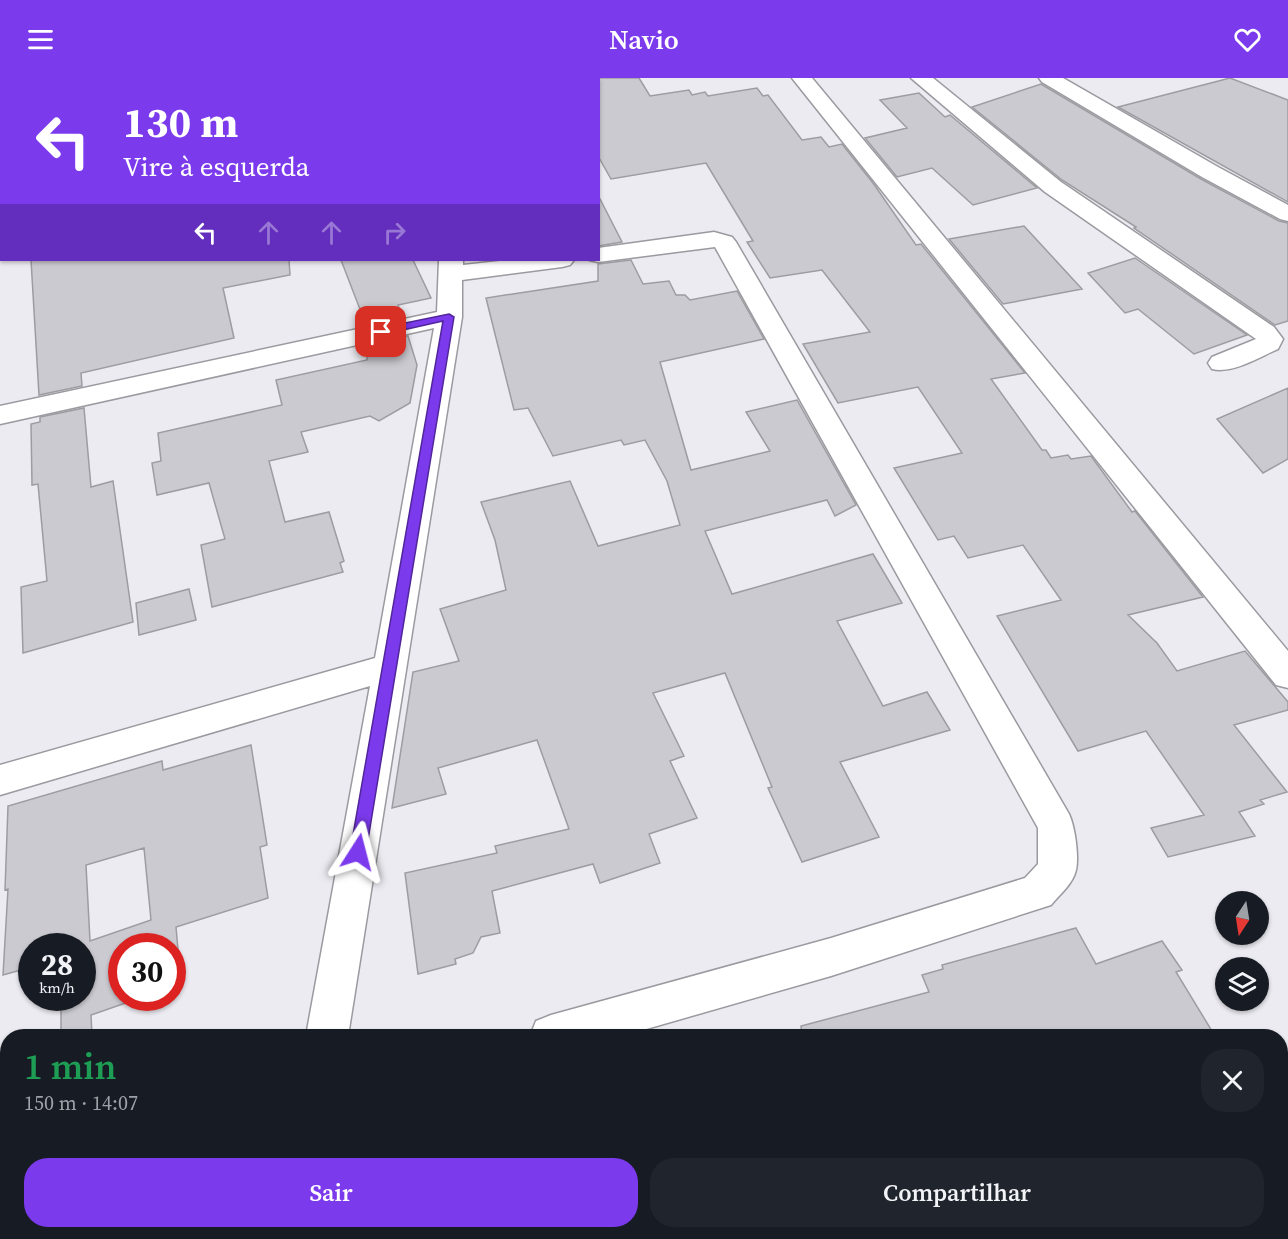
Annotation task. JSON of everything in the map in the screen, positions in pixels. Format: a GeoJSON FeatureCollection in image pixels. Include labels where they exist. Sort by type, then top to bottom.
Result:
{"type":"FeatureCollection","features":[{"type":"Feature","properties":{"kind":"street"},"geometry":{"type":"LineString","coordinates":[[802,78],[1288,675]]}},
{"type":"Feature","properties":{"kind":"street"},"geometry":{"type":"LineString","coordinates":[[921,78],[1053,186],[1265,333],[1270,339],[1269,343],[1221,363]]}},
{"type":"Feature","properties":{"kind":"street"},"geometry":{"type":"LineString","coordinates":[[1049,78],[1210,172],[1288,214]]}},
{"type":"Feature","properties":{"kind":"street"},"geometry":{"type":"LineString","coordinates":[[576,1029],[831,957],[1037,892],[1057,870],[1056,826],[724,242],[714,239],[600,255]]}},
{"type":"Feature","properties":{"kind":"street"},"geometry":{"type":"LineString","coordinates":[[328,1029],[449,317],[451,267],[546,261]]}},
{"type":"Feature","properties":{"kind":"street"},"geometry":{"type":"LineString","coordinates":[[0,415],[449,317]]}},
{"type":"Feature","properties":{"kind":"street"},"geometry":{"type":"LineString","coordinates":[[0,780],[389,667]]}},
{"type":"Feature","properties":{"kind":"building"},"geometry":{"type":"Polygon","coordinates":[[[600,78],[639,78],[650,96],[689,90],[692,95],[705,92],[708,96],[757,88],[763,96],[768,95],[802,140],[821,137],[829,147],[842,144],[873,183],[916,245],[921,244],[1025,373],[991,379],[1042,450],[1046,450],[1051,458],[1068,455],[1071,459],[1091,456],[1132,512],[1135,511],[1203,597],[1128,615],[1157,643],[1177,671],[1245,651],[1288,702],[1288,710],[1234,725],[1287,792],[1260,800],[1264,804],[1239,812],[1255,836],[1168,857],[1151,828],[1204,815],[1146,731],[1078,751],[997,616],[1061,600],[1023,545],[968,558],[954,536],[938,540],[894,468],[962,453],[918,387],[838,403],[803,344],[870,332],[822,270],[770,278],[747,242],[753,241],[706,163],[611,179],[600,160],[600,78]]]}},
{"type":"Feature","properties":{"kind":"building"},"geometry":{"type":"Polygon","coordinates":[[[1230,78],[1288,100],[1288,202],[1118,107],[1230,78]]]}},
{"type":"Feature","properties":{"kind":"building"},"geometry":{"type":"Polygon","coordinates":[[[1041,84],[1201,179],[1279,221],[1288,223],[1288,321],[1275,325],[1134,228],[1136,227],[1062,180],[972,107],[1041,84]]]}},
{"type":"Feature","properties":{"kind":"building"},"geometry":{"type":"Polygon","coordinates":[[[919,93],[945,117],[950,115],[1037,188],[973,205],[932,168],[897,177],[865,138],[907,128],[880,100],[919,93]]]}},
{"type":"Feature","properties":{"kind":"building"},"geometry":{"type":"Polygon","coordinates":[[[600,199],[622,242],[600,246],[600,199]]]}},
{"type":"Feature","properties":{"kind":"building"},"geometry":{"type":"Polygon","coordinates":[[[1024,226],[1082,289],[1003,304],[949,239],[1024,226]]]}},
{"type":"Feature","properties":{"kind":"building"},"geometry":{"type":"Polygon","coordinates":[[[1135,258],[1247,335],[1194,354],[1138,309],[1125,313],[1088,273],[1135,258]]]}},
{"type":"Feature","properties":{"kind":"building"},"geometry":{"type":"Polygon","coordinates":[[[631,260],[643,284],[669,281],[676,295],[685,295],[690,300],[737,291],[764,339],[660,362],[691,470],[770,451],[746,412],[797,400],[856,505],[835,516],[827,500],[705,531],[732,594],[873,554],[902,603],[837,621],[883,706],[927,692],[950,730],[840,762],[879,837],[802,862],[768,788],[772,787],[725,673],[653,693],[684,756],[670,761],[697,818],[649,834],[660,863],[600,883],[593,864],[492,891],[500,933],[481,937],[473,953],[455,959],[456,964],[418,974],[405,873],[497,853],[495,846],[569,829],[537,740],[438,768],[446,794],[392,808],[413,672],[459,661],[440,609],[506,590],[495,540],[481,502],[570,481],[598,546],[680,525],[667,481],[645,440],[624,445],[621,440],[553,456],[528,408],[514,410],[486,298],[598,281],[598,264],[631,260]]]}},
{"type":"Feature","properties":{"kind":"building"},"geometry":{"type":"Polygon","coordinates":[[[31,261],[289,261],[290,275],[223,288],[234,338],[81,373],[82,386],[39,395],[31,261]]]}},
{"type":"Feature","properties":{"kind":"building"},"geometry":{"type":"Polygon","coordinates":[[[341,261],[413,261],[431,298],[398,305],[402,317],[366,325],[341,261]]]}},
{"type":"Feature","properties":{"kind":"building"},"geometry":{"type":"Polygon","coordinates":[[[408,336],[417,365],[410,403],[379,421],[370,416],[301,432],[308,452],[269,461],[285,522],[329,512],[344,561],[340,563],[343,572],[212,607],[201,545],[225,539],[209,483],[157,495],[152,463],[161,461],[158,433],[282,405],[276,380],[367,360],[367,345],[408,336]]]}},
{"type":"Feature","properties":{"kind":"building"},"geometry":{"type":"Polygon","coordinates":[[[1288,388],[1288,459],[1263,473],[1217,419],[1288,388]]]}},
{"type":"Feature","properties":{"kind":"building"},"geometry":{"type":"Polygon","coordinates":[[[84,408],[91,487],[113,481],[133,622],[23,653],[21,587],[47,581],[38,484],[32,485],[31,424],[40,422],[40,417],[84,408]]]}},
{"type":"Feature","properties":{"kind":"building"},"geometry":{"type":"Polygon","coordinates":[[[189,589],[196,620],[139,635],[136,603],[189,589]]]}},
{"type":"Feature","properties":{"kind":"building"},"geometry":{"type":"Polygon","coordinates":[[[251,745],[267,845],[260,847],[268,898],[176,927],[177,933],[113,933],[151,920],[144,848],[86,865],[90,933],[18,933],[18,971],[3,975],[8,889],[5,890],[8,806],[162,761],[163,770],[251,745]]]}},
{"type":"Feature","properties":{"kind":"building"},"geometry":{"type":"Polygon","coordinates":[[[1076,928],[1096,964],[1162,941],[1182,970],[1176,972],[1211,1029],[801,1029],[801,1026],[929,992],[922,975],[943,969],[942,965],[1076,928]]]}},
{"type":"Feature","properties":{"kind":"building"},"geometry":{"type":"Polygon","coordinates":[[[108,935],[108,1009],[91,1015],[92,1029],[61,1029],[61,1011],[96,1011],[96,939],[108,935]]]}},
{"type":"Feature","properties":{"kind":"route"},"geometry":{"type":"LineString","coordinates":[[358,852],[449,317],[381,332]]}}]}
